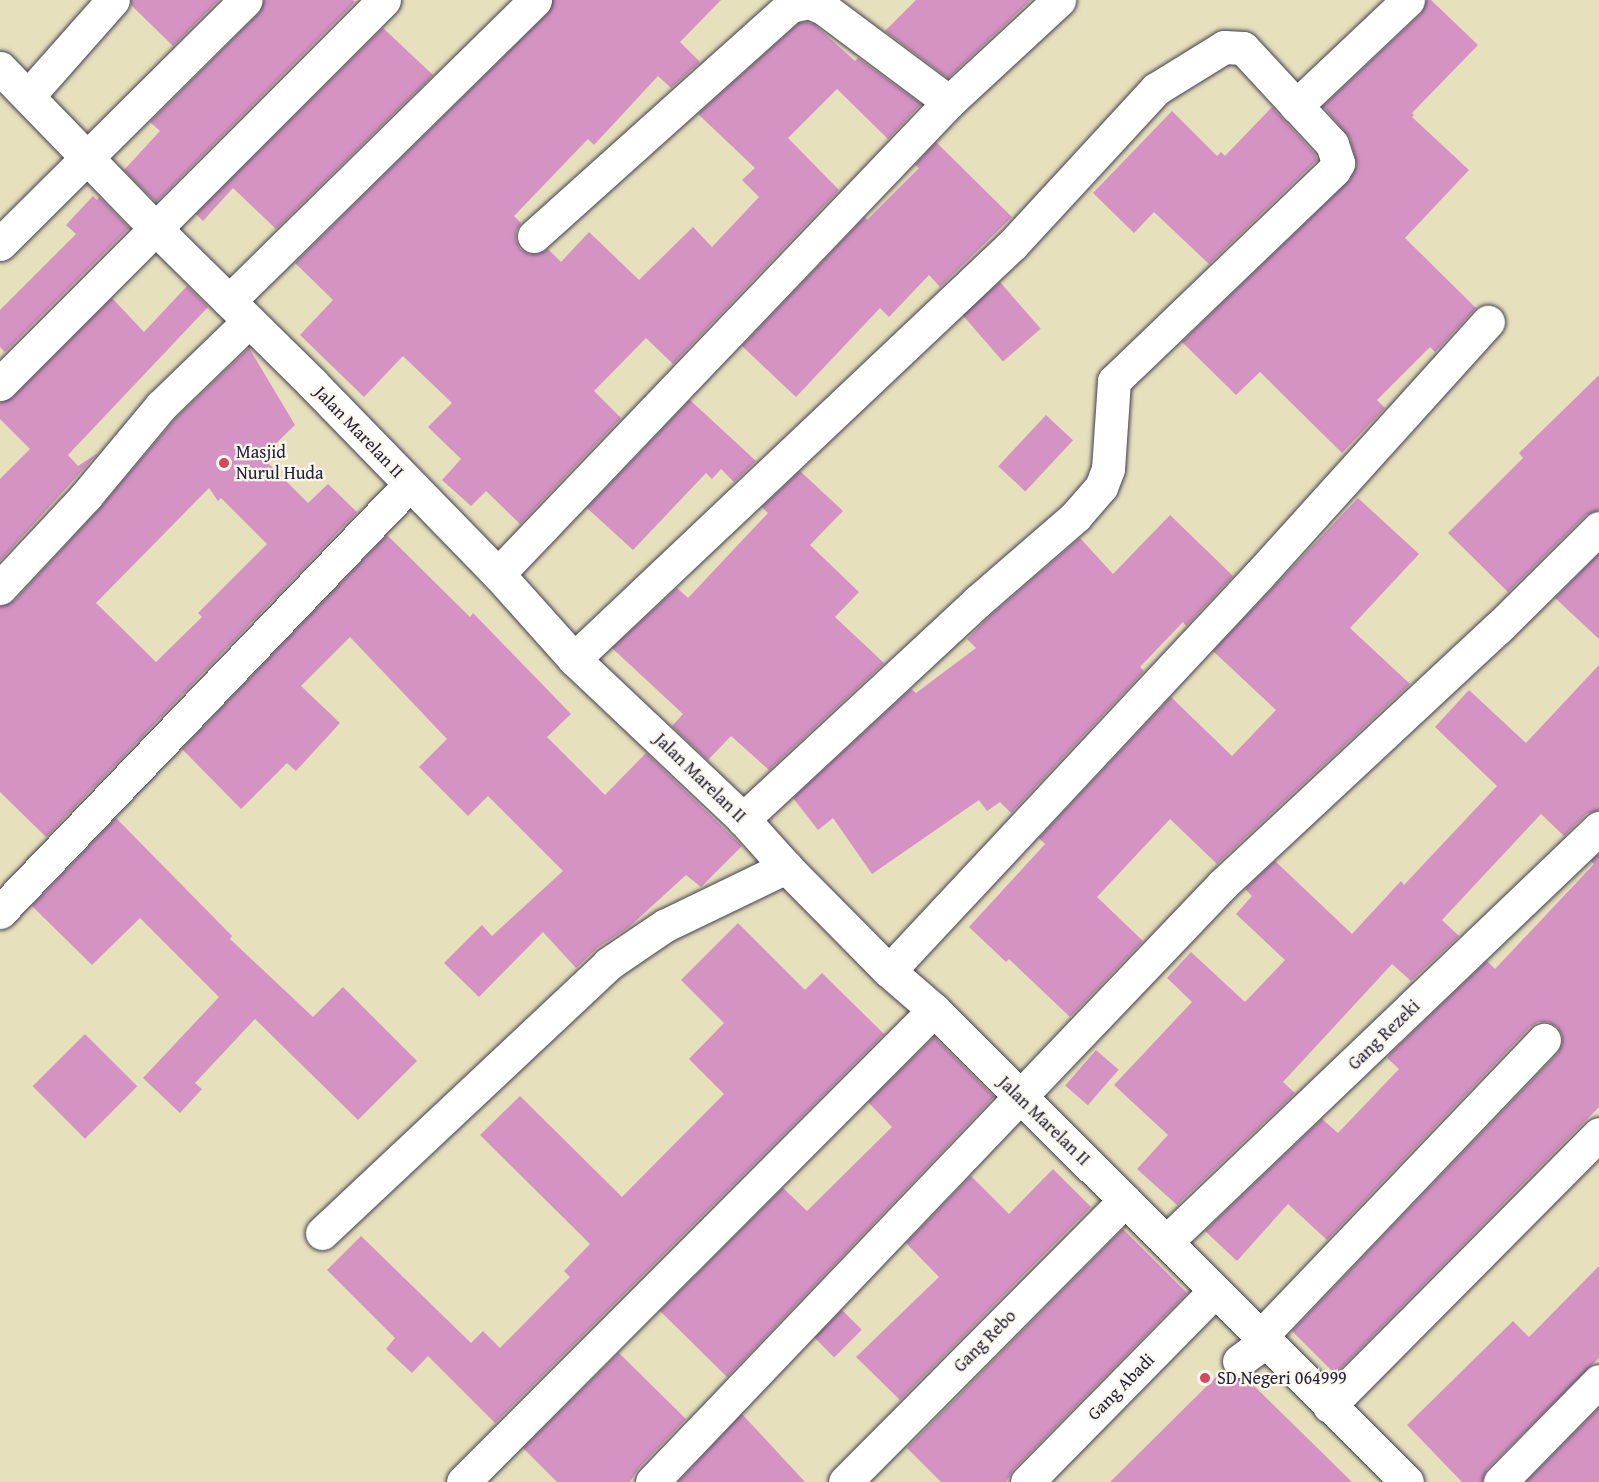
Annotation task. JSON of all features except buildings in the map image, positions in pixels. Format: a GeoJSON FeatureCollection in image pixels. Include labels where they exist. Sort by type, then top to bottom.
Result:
{"type":"FeatureCollection","features":[{"type":"Feature","properties":{"kind":"street"},"geometry":{"type":"LineString","coordinates":[[8,80],[113,0]]}},
{"type":"Feature","properties":{"kind":"street"},"geometry":{"type":"LineString","coordinates":[[0,244],[246,0]]}},
{"type":"Feature","properties":{"kind":"street"},"geometry":{"type":"LineString","coordinates":[[0,384],[384,0]]}},
{"type":"Feature","properties":{"kind":"street"},"geometry":{"type":"LineString","coordinates":[[0,588],[86,496],[239,312],[535,0]]}},
{"type":"Feature","properties":{"kind":"street"},"geometry":{"type":"LineString","coordinates":[[498,574],[949,102],[1059,0]]}},
{"type":"Feature","properties":{"kind":"street"},"geometry":{"type":"LineString","coordinates":[[1296,106],[1408,0]]}},
{"type":"Feature","properties":{"kind":"street"},"geometry":{"type":"LineString","coordinates":[[534,236],[790,6],[809,2],[823,8],[949,102]]}},
{"type":"Feature","properties":{"kind":"street"},"geometry":{"type":"LineString","coordinates":[[574,658],[1013,244],[1156,89],[1224,47],[1243,48],[1332,144],[1338,163],[1334,170],[1114,381],[1108,469],[1101,487],[1076,516],[978,601],[743,819]]}},
{"type":"Feature","properties":{"kind":"street","name":"Jalan Marelan II"},"geometry":{"type":"LineString","coordinates":[[8,80],[312,383],[498,574],[574,658],[743,819],[786,867],[1167,1241],[1402,1480]]}},
{"type":"Feature","properties":{"kind":"street"},"geometry":{"type":"LineString","coordinates":[[889,970],[1260,574],[1488,322]]}},
{"type":"Feature","properties":{"kind":"street"},"geometry":{"type":"LineString","coordinates":[[0,912],[409,485]]}},
{"type":"Feature","properties":{"kind":"street"},"geometry":{"type":"LineString","coordinates":[[652,1482],[1223,884],[1498,628],[1599,528]]}},
{"type":"Feature","properties":{"kind":"street","name":"Gang Rezeki"},"geometry":{"type":"LineString","coordinates":[[1167,1241],[1599,828]]}},
{"type":"Feature","properties":{"kind":"street"},"geometry":{"type":"LineString","coordinates":[[322,1233],[608,964],[664,926],[786,867]]}},
{"type":"Feature","properties":{"kind":"street"},"geometry":{"type":"LineString","coordinates":[[463,1482],[934,1010]]}},
{"type":"Feature","properties":{"kind":"street"},"geometry":{"type":"LineString","coordinates":[[1239,1361],[1263,1339],[1544,1040]]}},
{"type":"Feature","properties":{"kind":"street"},"geometry":{"type":"LineString","coordinates":[[1329,1406],[1599,1134]]}},
{"type":"Feature","properties":{"kind":"street","name":"Gang Rebo"},"geometry":{"type":"LineString","coordinates":[[845,1482],[1125,1200]]}},
{"type":"Feature","properties":{"kind":"street","name":"Gang Abadi"},"geometry":{"type":"LineString","coordinates":[[1027,1482],[1215,1291]]}},
{"type":"Feature","properties":{"kind":"street"},"geometry":{"type":"LineString","coordinates":[[1500,1482],[1599,1381]]}},
{"type":"Feature","properties":{"kind":"place","name":"Masjid Nurul Huda"},"geometry":{"type":"Point","coordinates":[224,463]}},
{"type":"Feature","properties":{"kind":"place","name":"SD Negeri 064999"},"geometry":{"type":"Point","coordinates":[1205,1378]}}]}
